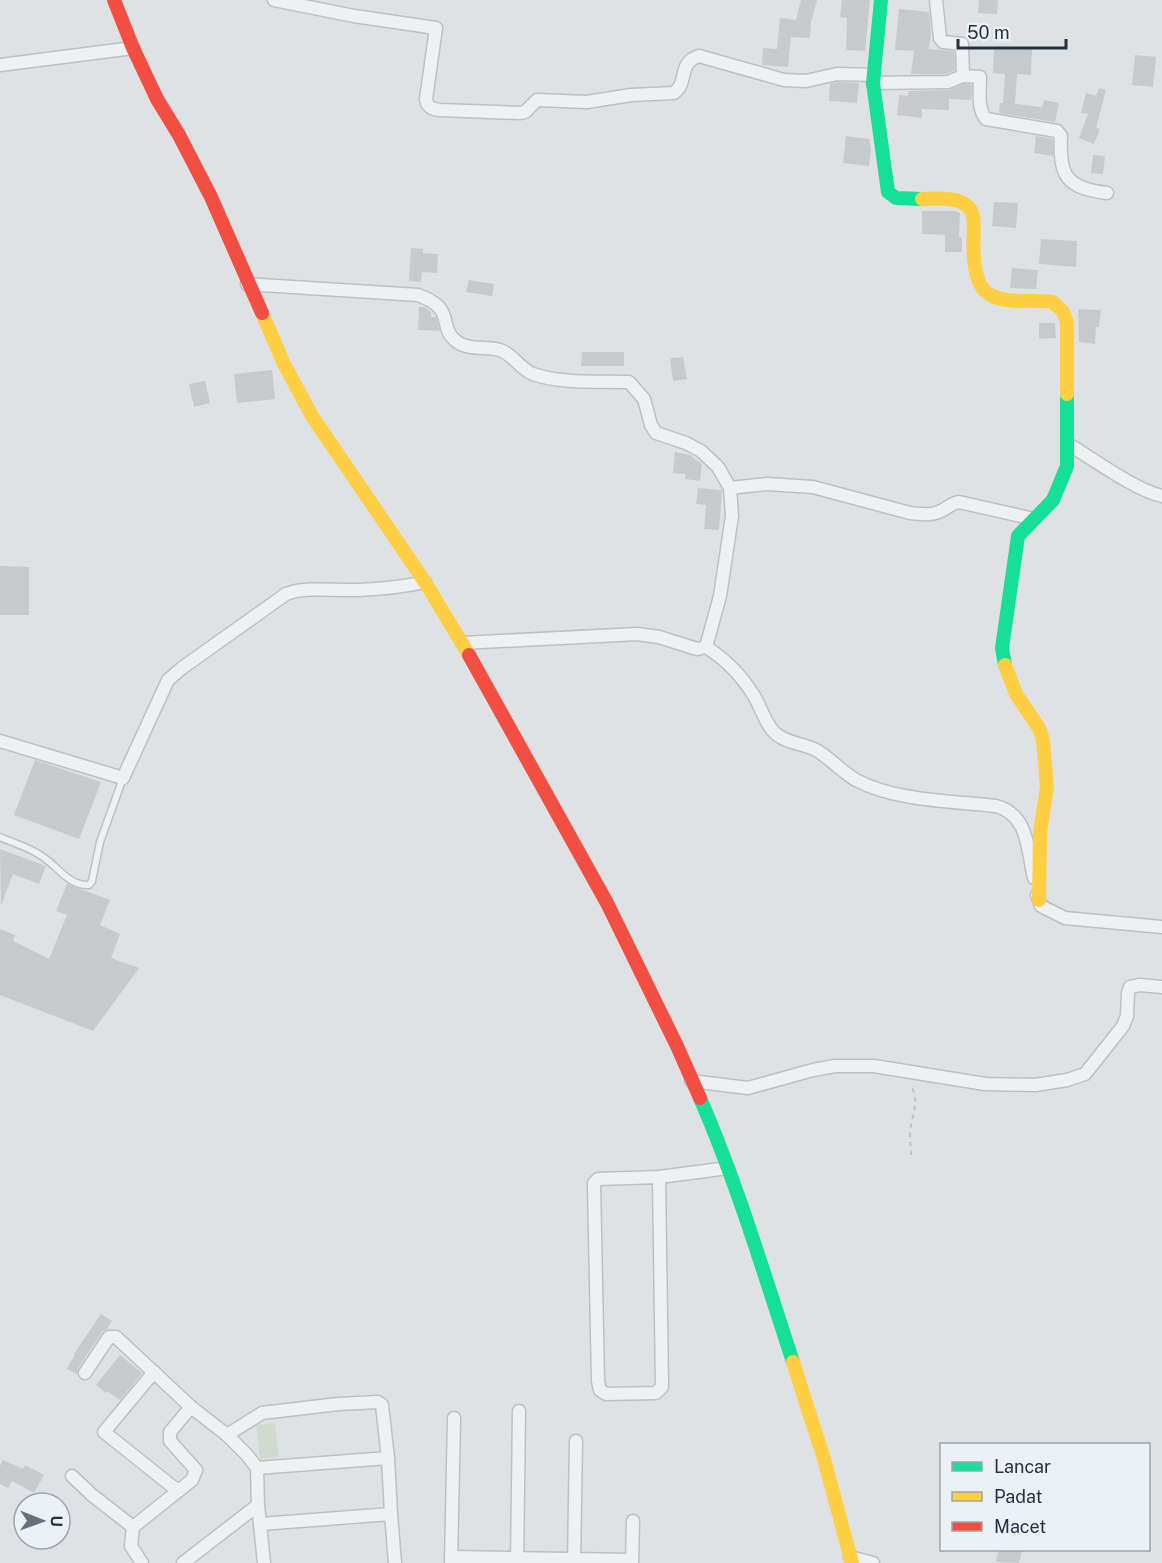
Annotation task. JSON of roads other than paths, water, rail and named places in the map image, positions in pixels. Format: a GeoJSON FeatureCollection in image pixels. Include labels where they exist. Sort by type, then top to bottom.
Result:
{"type":"FeatureCollection","features":[{"type":"Feature","properties":{"kind":"street"},"geometry":{"type":"LineString","coordinates":[[114,0],[157,99],[179,135],[211,197],[284,364],[312,416],[425,582],[496,701],[607,903],[677,1046],[728,1168],[824,1458],[851,1560],[873,1563]]}},
{"type":"Feature","properties":{"kind":"street"},"geometry":{"type":"LineString","coordinates":[[274,0],[354,16],[436,28],[426,99],[431,108],[440,110],[520,113],[525,112],[537,100],[587,102],[631,95],[674,93],[681,83],[686,64],[692,58],[699,56],[784,80],[806,81],[837,74],[874,79],[948,82],[963,76],[980,77],[981,113],[986,119],[1057,131],[1061,136],[1061,164],[1064,173],[1079,187],[1107,193]]}},
{"type":"Feature","properties":{"kind":"street"},"geometry":{"type":"LineString","coordinates":[[881,0],[874,79],[888,192],[898,199],[952,199],[966,202],[974,214],[976,278],[984,291],[993,296],[1053,302],[1063,312],[1067,322],[1067,466],[1053,500],[1018,536],[1002,648],[1003,660],[1016,694],[1039,728],[1043,740],[1047,787],[1040,841],[1039,900]]}},
{"type":"Feature","properties":{"kind":"street"},"geometry":{"type":"LineString","coordinates":[[936,0],[940,38],[943,42],[962,44],[963,76]]}},
{"type":"Feature","properties":{"kind":"street"},"geometry":{"type":"LineString","coordinates":[[0,65],[133,48]]}},
{"type":"Feature","properties":{"kind":"street"},"geometry":{"type":"LineString","coordinates":[[248,284],[418,295],[440,306],[456,342],[500,350],[532,374],[551,378],[629,382],[644,399],[651,425],[656,433],[686,443],[701,451],[718,467],[730,488],[732,516],[720,596],[706,647]]}},
{"type":"Feature","properties":{"kind":"street"},"geometry":{"type":"LineString","coordinates":[[1068,444],[1152,494],[1162,496]]}},
{"type":"Feature","properties":{"kind":"street"},"geometry":{"type":"LineString","coordinates":[[730,488],[767,484],[813,487],[910,513],[925,515],[937,513],[959,502],[1034,519]]}},
{"type":"Feature","properties":{"kind":"street"},"geometry":{"type":"LineString","coordinates":[[0,741],[123,778],[168,680],[286,594],[304,590],[399,587],[425,582]]}},
{"type":"Feature","properties":{"kind":"street"},"geometry":{"type":"LineString","coordinates":[[462,643],[637,634],[659,637],[697,649],[706,647],[734,669],[753,694],[774,732],[783,738],[816,750],[857,780],[880,789],[916,798],[1006,808],[1016,816],[1027,839],[1041,906],[1065,918],[1162,927]]}},
{"type":"Feature","properties":{"kind":"street"},"geometry":{"type":"LineString","coordinates":[[691,1081],[748,1088],[835,1066],[874,1066],[999,1084],[1035,1085],[1067,1080],[1085,1074],[1123,1026],[1127,1016],[1130,987],[1140,985],[1162,987]]}},
{"type":"Feature","properties":{"kind":"street"},"geometry":{"type":"LineString","coordinates":[[659,1177],[662,1387],[656,1393],[606,1394],[600,1390],[598,1382],[594,1183],[598,1179],[659,1177],[728,1168]]}},
{"type":"Feature","properties":{"kind":"street"},"geometry":{"type":"LineString","coordinates":[[85,1373],[112,1336],[125,1343],[191,1407],[227,1435],[247,1455],[256,1468],[264,1563]]}},
{"type":"Feature","properties":{"kind":"street"},"geometry":{"type":"LineString","coordinates":[[154,1371],[104,1432],[178,1491]]}},
{"type":"Feature","properties":{"kind":"street"},"geometry":{"type":"LineString","coordinates":[[227,1435],[262,1413],[338,1404],[378,1402],[382,1405],[396,1563]]}},
{"type":"Feature","properties":{"kind":"street"},"geometry":{"type":"LineString","coordinates":[[142,1563],[131,1546],[134,1527],[192,1480],[196,1470],[170,1441],[169,1436],[191,1407]]}},
{"type":"Feature","properties":{"kind":"street"},"geometry":{"type":"LineString","coordinates":[[517,1560],[519,1411]]}},
{"type":"Feature","properties":{"kind":"street"},"geometry":{"type":"LineString","coordinates":[[454,1418],[451,1560],[632,1561],[633,1521]]}},
{"type":"Feature","properties":{"kind":"street"},"geometry":{"type":"LineString","coordinates":[[574,1561],[576,1441]]}},
{"type":"Feature","properties":{"kind":"street"},"geometry":{"type":"LineString","coordinates":[[256,1468],[388,1458]]}},
{"type":"Feature","properties":{"kind":"street"},"geometry":{"type":"LineString","coordinates":[[72,1476],[92,1495],[134,1527]]}},
{"type":"Feature","properties":{"kind":"street"},"geometry":{"type":"LineString","coordinates":[[183,1563],[258,1506]]}},
{"type":"Feature","properties":{"kind":"street"},"geometry":{"type":"LineString","coordinates":[[261,1524],[391,1514]]}},
{"type":"Feature","properties":{"kind":"lane"},"geometry":{"type":"LineString","coordinates":[[0,837],[38,853],[70,880],[80,885],[89,885],[93,881],[100,842],[123,778]]}}]}
